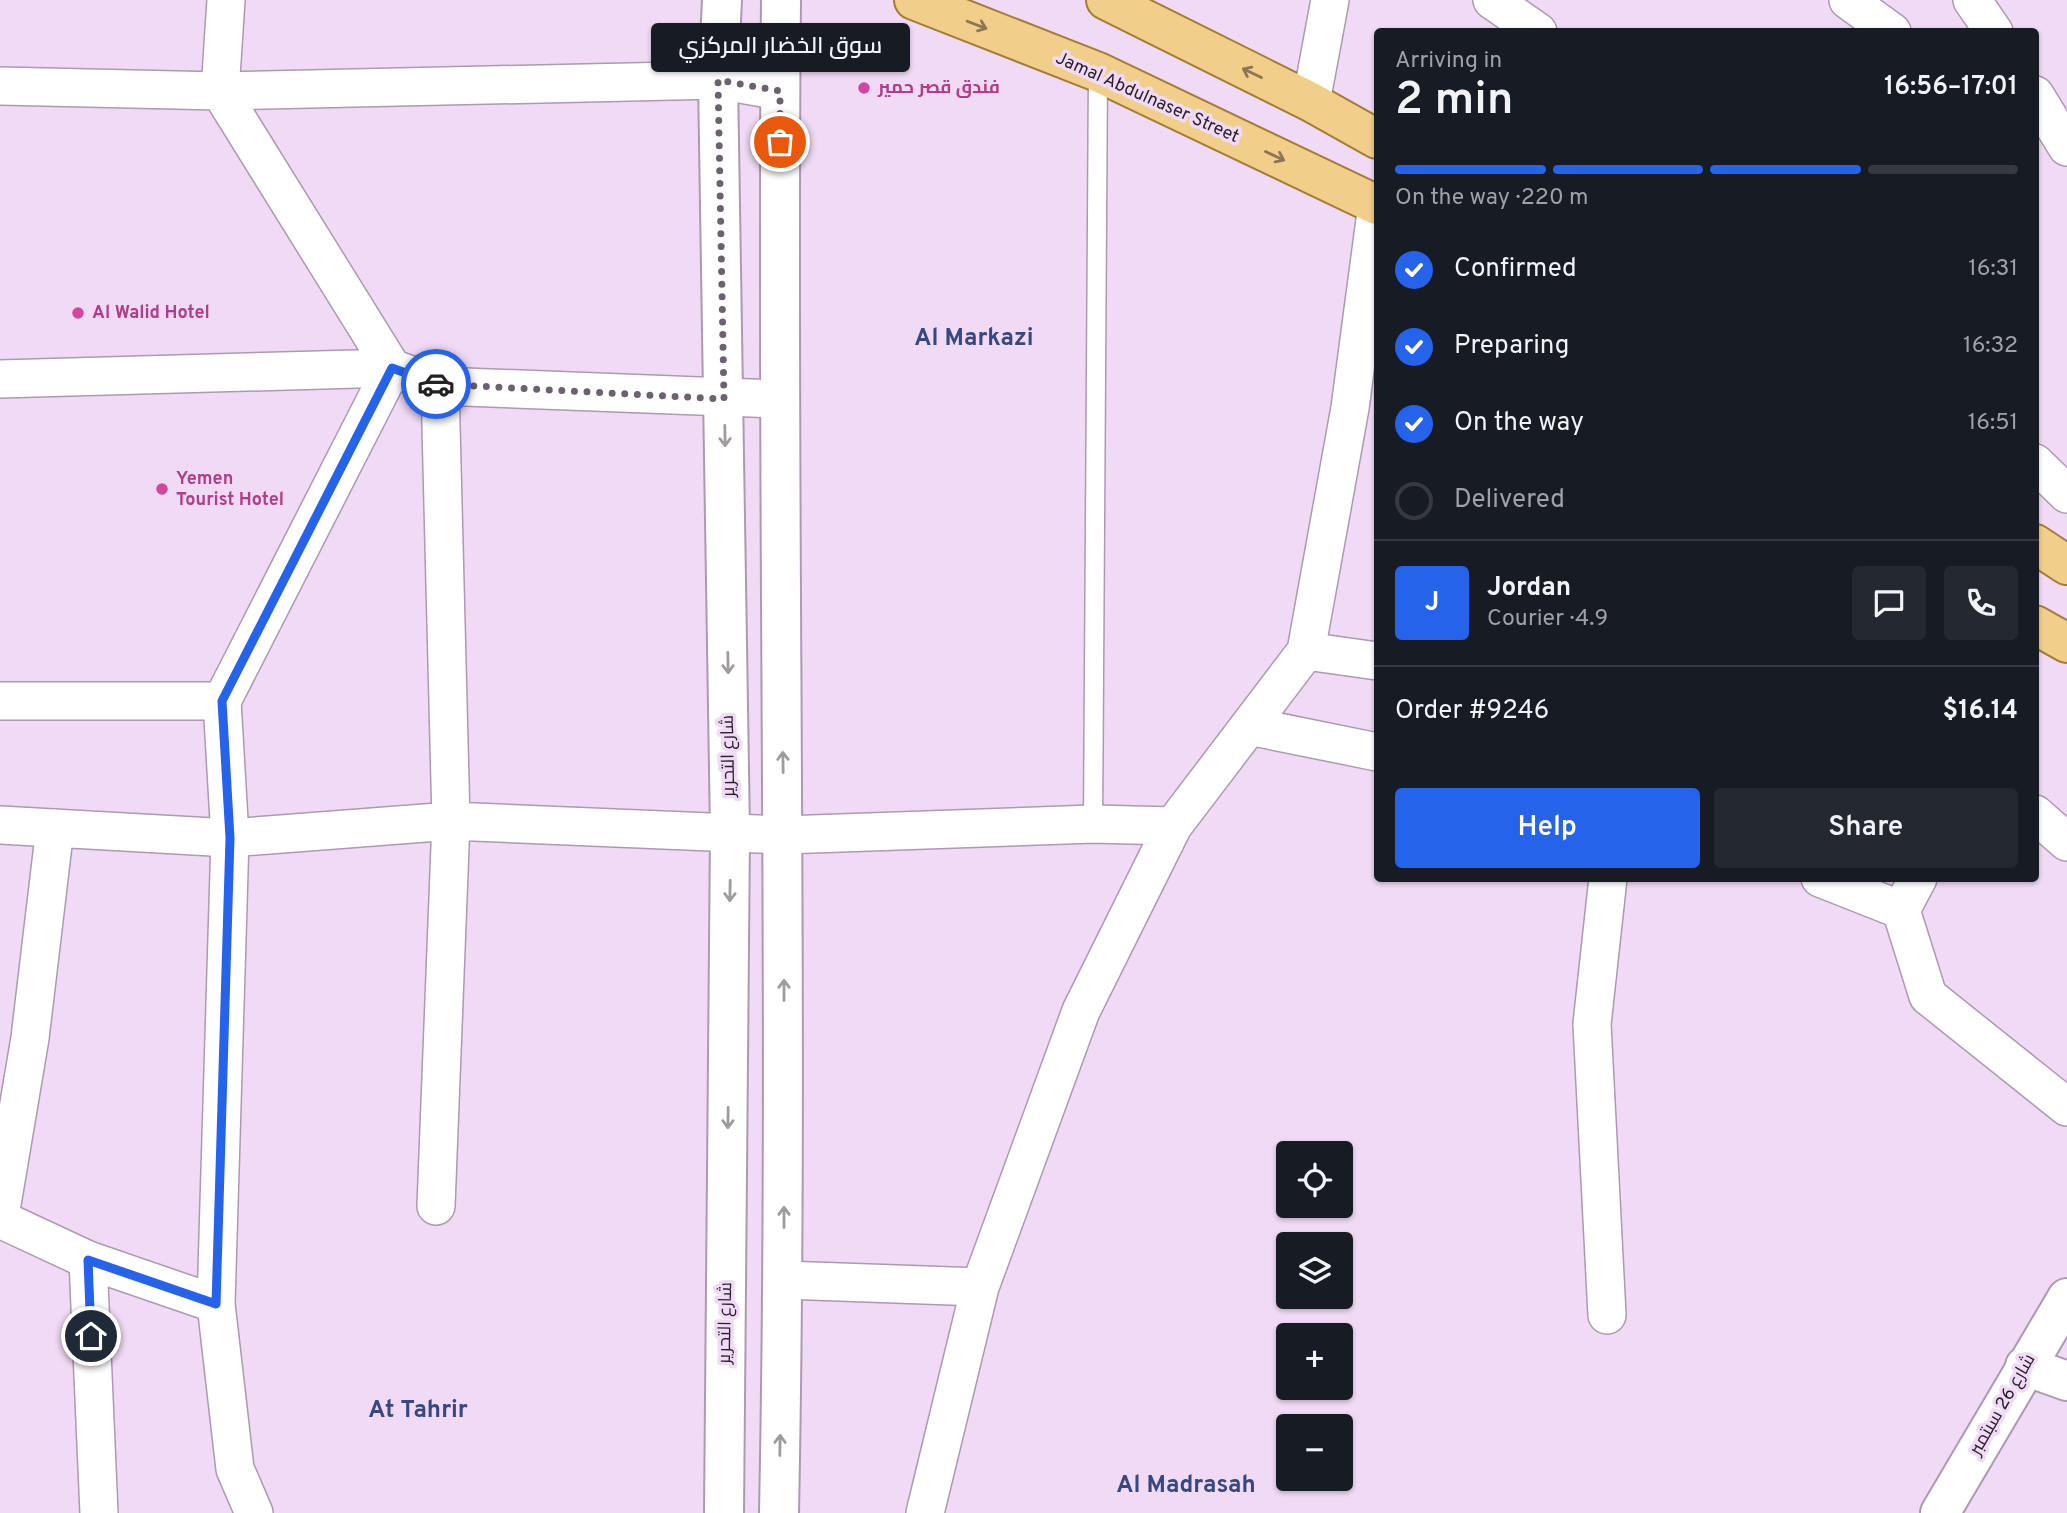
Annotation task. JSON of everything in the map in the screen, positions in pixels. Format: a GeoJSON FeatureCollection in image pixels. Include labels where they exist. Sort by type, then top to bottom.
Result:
{"type":"FeatureCollection","features":[{"type":"Feature","properties":{"kind":"main road","name":"شارع التحرير"},"geometry":{"type":"LineString","coordinates":[[722,0],[718,80],[730,832],[724,1513]]}},
{"type":"Feature","properties":{"kind":"main road"},"geometry":{"type":"LineString","coordinates":[[779,1513],[783,1280],[783,835],[778,399],[781,0]]}},
{"type":"Feature","properties":{"kind":"main road","name":"Jamal Abdulnaser Street"},"geometry":{"type":"LineString","coordinates":[[914,0],[1098,72],[1374,204]]}},
{"type":"Feature","properties":{"kind":"main road"},"geometry":{"type":"LineString","coordinates":[[1106,0],[1311,102],[1374,137]]}},
{"type":"Feature","properties":{"kind":"main road"},"geometry":{"type":"LineString","coordinates":[[2039,547],[2067,565]]}},
{"type":"Feature","properties":{"kind":"main road","name":"شارع 26 سبتمبر"},"geometry":{"type":"LineString","coordinates":[[1940,1513],[2067,1298]]}},
{"type":"Feature","properties":{"kind":"main road"},"geometry":{"type":"LineString","coordinates":[[2025,1366],[2067,1381]]}},
{"type":"Feature","properties":{"kind":"street"},"geometry":{"type":"LineString","coordinates":[[226,0],[220,91],[392,368]]}},
{"type":"Feature","properties":{"kind":"street"},"geometry":{"type":"LineString","coordinates":[[1311,102],[1330,0]]}},
{"type":"Feature","properties":{"kind":"street"},"geometry":{"type":"LineString","coordinates":[[1492,0],[1532,28]]}},
{"type":"Feature","properties":{"kind":"street"},"geometry":{"type":"LineString","coordinates":[[1848,0],[1886,28]]}},
{"type":"Feature","properties":{"kind":"street"},"geometry":{"type":"LineString","coordinates":[[1972,0],[1991,28]]}},
{"type":"Feature","properties":{"kind":"street"},"geometry":{"type":"LineString","coordinates":[[0,86],[220,91],[718,80],[780,91]]}},
{"type":"Feature","properties":{"kind":"street"},"geometry":{"type":"LineString","coordinates":[[2039,102],[2067,147]]}},
{"type":"Feature","properties":{"kind":"street"},"geometry":{"type":"LineString","coordinates":[[2039,138],[2067,159]]}},
{"type":"Feature","properties":{"kind":"street"},"geometry":{"type":"LineString","coordinates":[[925,1513],[980,1287],[1081,1011],[1173,827],[1306,651],[1363,411],[1374,249]]}},
{"type":"Feature","properties":{"kind":"street"},"geometry":{"type":"LineString","coordinates":[[254,1513],[235,1469],[216,1304],[230,838],[222,701],[392,368]]}},
{"type":"Feature","properties":{"kind":"street"},"geometry":{"type":"LineString","coordinates":[[0,379],[392,368],[440,386],[778,399]]}},
{"type":"Feature","properties":{"kind":"street"},"geometry":{"type":"LineString","coordinates":[[436,1206],[450,821],[440,386]]}},
{"type":"Feature","properties":{"kind":"street"},"geometry":{"type":"LineString","coordinates":[[2039,467],[2067,494]]}},
{"type":"Feature","properties":{"kind":"street"},"geometry":{"type":"LineString","coordinates":[[1306,651],[1374,661]]}},
{"type":"Feature","properties":{"kind":"street"},"geometry":{"type":"LineString","coordinates":[[0,701],[222,701]]}},
{"type":"Feature","properties":{"kind":"street"},"geometry":{"type":"LineString","coordinates":[[1249,726],[1374,751]]}},
{"type":"Feature","properties":{"kind":"street"},"geometry":{"type":"LineString","coordinates":[[2039,818],[2067,842]]}},
{"type":"Feature","properties":{"kind":"street"},"geometry":{"type":"LineString","coordinates":[[0,825],[230,838],[450,821],[783,835],[1093,824],[1173,827]]}},
{"type":"Feature","properties":{"kind":"street"},"geometry":{"type":"LineString","coordinates":[[55,828],[30,1038],[0,1217],[88,1260],[216,1304]]}},
{"type":"Feature","properties":{"kind":"street"},"geometry":{"type":"LineString","coordinates":[[1607,1315],[1592,1024],[1608,882]]}},
{"type":"Feature","properties":{"kind":"street"},"geometry":{"type":"LineString","coordinates":[[1830,882],[1900,910]]}},
{"type":"Feature","properties":{"kind":"street"},"geometry":{"type":"LineString","coordinates":[[1916,882],[1900,910],[1928,996],[2067,1107]]}},
{"type":"Feature","properties":{"kind":"street"},"geometry":{"type":"LineString","coordinates":[[88,1260],[99,1513]]}},
{"type":"Feature","properties":{"kind":"street"},"geometry":{"type":"LineString","coordinates":[[783,1280],[980,1287]]}},
{"type":"Feature","properties":{"kind":"lane"},"geometry":{"type":"LineString","coordinates":[[1093,824],[1098,72]]}},
{"type":"Feature","properties":{"kind":"way so far"},"geometry":{"type":"LineString","coordinates":[[436,384],[724,399],[718,80],[780,91],[780,142]]}},
{"type":"Feature","properties":{"kind":"place","name":"فندق قصر حمير"},"geometry":{"type":"Point","coordinates":[864,88]}},
{"type":"Feature","properties":{"kind":"place","name":"سوق الخضار المركزي"},"geometry":{"type":"Point","coordinates":[780,142]}},
{"type":"Feature","properties":{"kind":"place","name":"Al Walid Hotel"},"geometry":{"type":"Point","coordinates":[78,313]}},
{"type":"Feature","properties":{"kind":"place","name":"Yemen Tourist Hotel"},"geometry":{"type":"Point","coordinates":[162,489]}},
{"type":"Feature","properties":{"kind":"district","name":"Al Markazi"},"geometry":{"type":"Point","coordinates":[974,339]}},
{"type":"Feature","properties":{"kind":"district","name":"At Tahrir"},"geometry":{"type":"Point","coordinates":[418,1411]}},
{"type":"Feature","properties":{"kind":"district","name":"Al Madrasah"},"geometry":{"type":"Point","coordinates":[1186,1486]}},
{"type":"Feature","properties":{"kind":"route"},"geometry":{"type":"LineString","coordinates":[[91,1336],[88,1260],[216,1304],[230,838],[222,701],[392,368],[436,384]]}}]}
